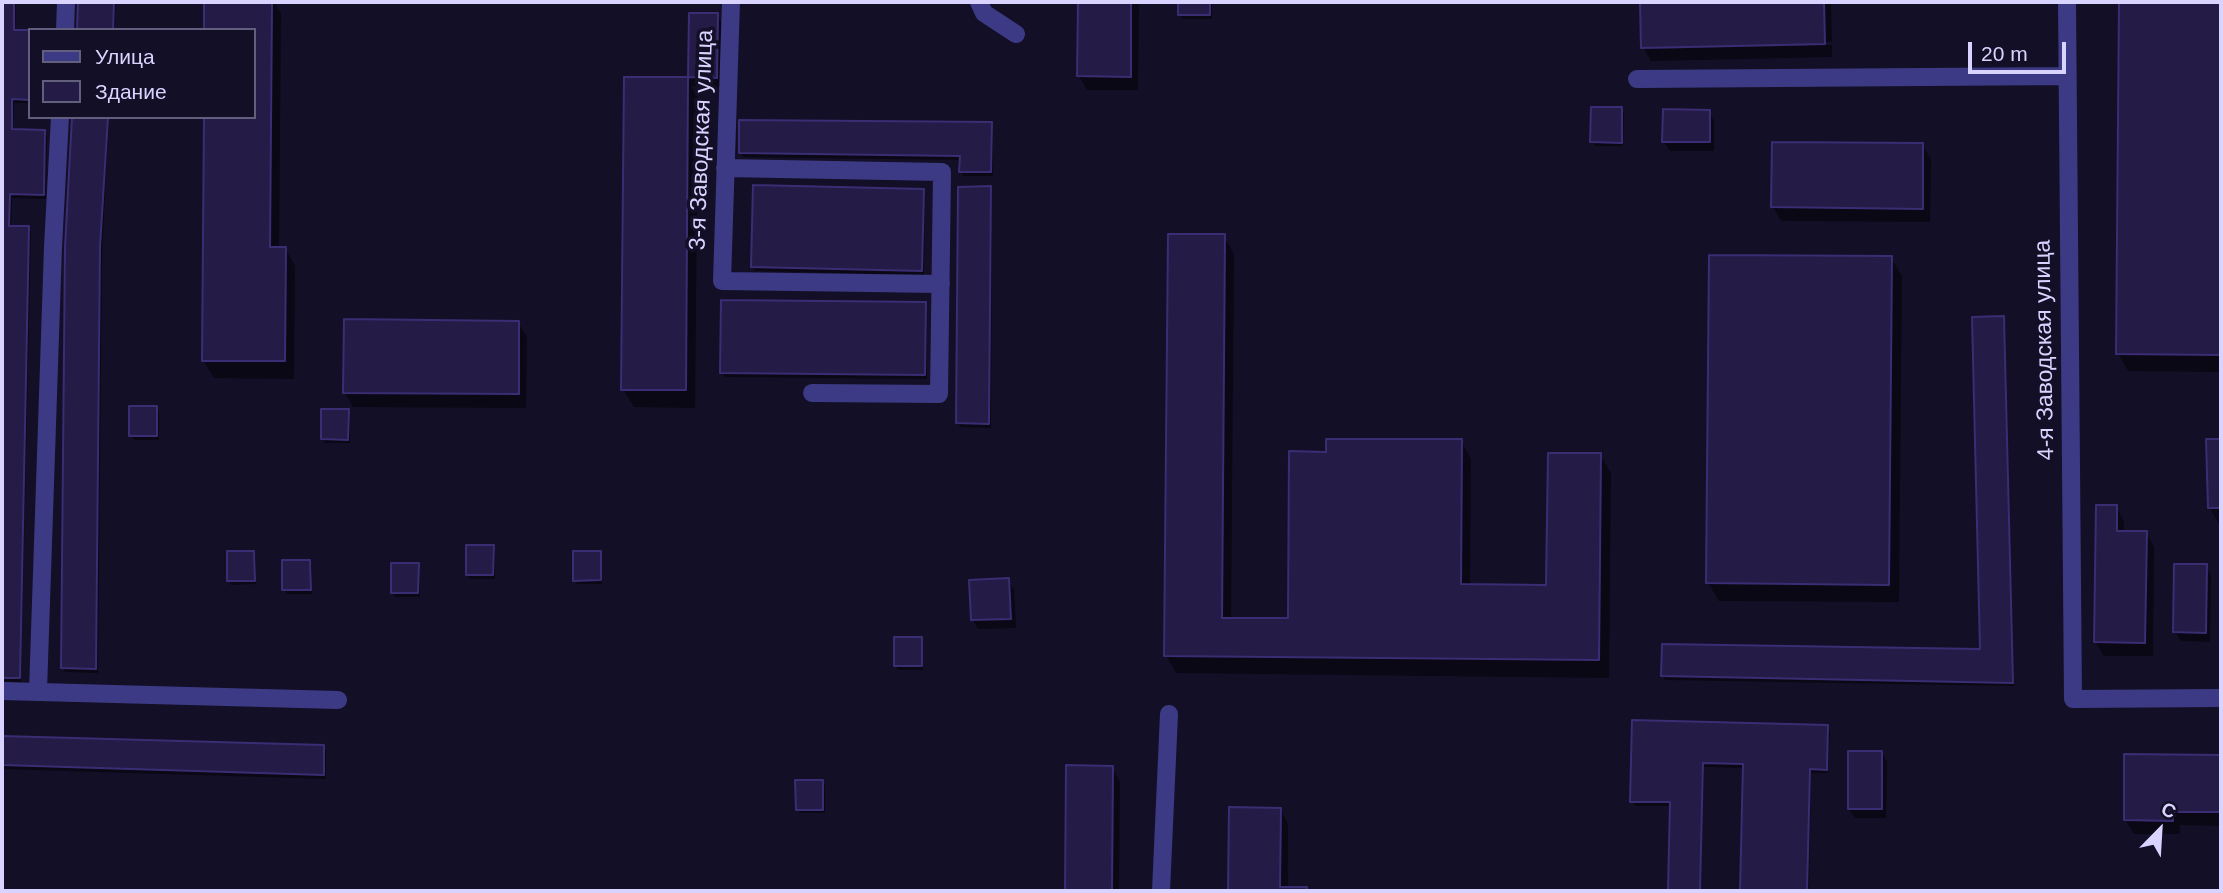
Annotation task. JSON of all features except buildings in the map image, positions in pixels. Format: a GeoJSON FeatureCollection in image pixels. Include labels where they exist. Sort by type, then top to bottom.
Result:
{"type":"FeatureCollection","features":[{"type":"Feature","properties":{"kind":"street"},"geometry":{"type":"LineString","coordinates":[[65,28],[66,2]]}},
{"type":"Feature","properties":{"kind":"street","name":"3-я Заводская улица"},"geometry":{"type":"LineString","coordinates":[[731,2],[722,281],[941,284]]}},
{"type":"Feature","properties":{"kind":"street"},"geometry":{"type":"LineString","coordinates":[[979,2],[984,13],[1016,34]]}},
{"type":"Feature","properties":{"kind":"street","name":"4-я Заводская улица"},"geometry":{"type":"LineString","coordinates":[[2067,2],[2073,699],[2221,698]]}},
{"type":"Feature","properties":{"kind":"street"},"geometry":{"type":"LineString","coordinates":[[1637,79],[2067,76]]}},
{"type":"Feature","properties":{"kind":"street"},"geometry":{"type":"LineString","coordinates":[[38,691],[60,119]]}},
{"type":"Feature","properties":{"kind":"street"},"geometry":{"type":"LineString","coordinates":[[725,168],[942,172],[939,394],[812,393]]}},
{"type":"Feature","properties":{"kind":"street"},"geometry":{"type":"LineString","coordinates":[[2,691],[338,700]]}},
{"type":"Feature","properties":{"kind":"street"},"geometry":{"type":"LineString","coordinates":[[1161,891],[1169,714]]}}]}
